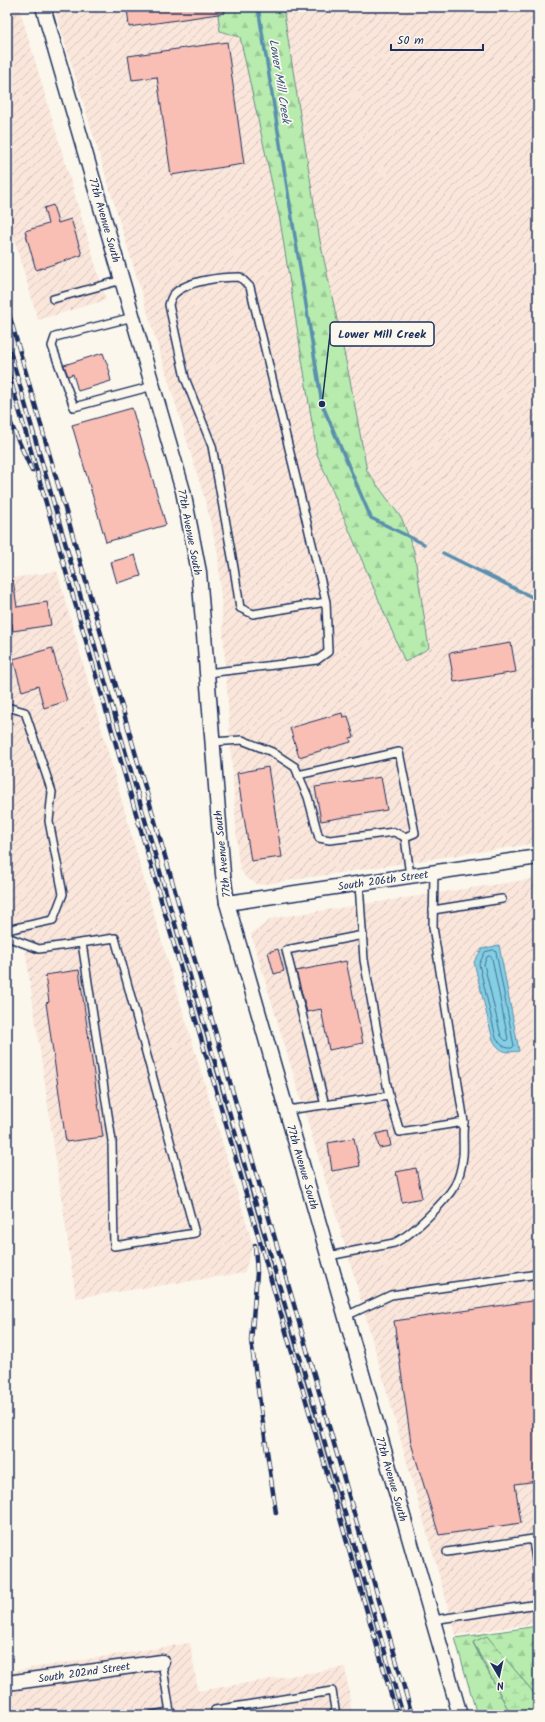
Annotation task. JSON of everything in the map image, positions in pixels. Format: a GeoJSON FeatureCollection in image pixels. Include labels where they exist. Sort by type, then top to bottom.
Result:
{"type":"FeatureCollection","features":[{"type":"Feature","properties":{"kind":"street","name":"77th Avenue South"},"geometry":{"type":"LineString","coordinates":[[43,7],[153,386],[183,492],[194,540],[199,572],[223,874],[227,903],[460,1715]]}},
{"type":"Feature","properties":{"kind":"street","name":"South 206th Street"},"geometry":{"type":"LineString","coordinates":[[227,903],[538,857]]}},
{"type":"Feature","properties":{"kind":"street","name":"South 202nd Street"},"geometry":{"type":"LineString","coordinates":[[7,1683],[162,1662]]}},
{"type":"Feature","properties":{"kind":"lane"},"geometry":{"type":"LineString","coordinates":[[207,673],[317,660],[328,652],[326,602],[250,287],[240,277],[222,277],[189,285],[174,294],[168,305],[185,378],[212,446],[240,608],[253,614],[326,602]]}},
{"type":"Feature","properties":{"kind":"lane"},"geometry":{"type":"LineString","coordinates":[[53,299],[122,280]]}},
{"type":"Feature","properties":{"kind":"lane"},"geometry":{"type":"LineString","coordinates":[[133,317],[55,337],[52,346],[74,407],[153,386]]}},
{"type":"Feature","properties":{"kind":"lane"},"geometry":{"type":"LineString","coordinates":[[7,707],[25,712],[52,792],[49,821],[63,894],[53,920],[11,929],[7,934]]}},
{"type":"Feature","properties":{"kind":"lane"},"geometry":{"type":"LineString","coordinates":[[212,742],[242,740],[272,752],[295,767],[298,775],[308,797],[319,838],[330,840],[394,832],[405,837],[415,833],[399,752],[298,775]]}},
{"type":"Feature","properties":{"kind":"lane"},"geometry":{"type":"LineString","coordinates":[[405,837],[410,876]]}},
{"type":"Feature","properties":{"kind":"lane"},"geometry":{"type":"LineString","coordinates":[[329,1256],[394,1243],[404,1238],[444,1200],[455,1184],[459,1170],[462,1156],[462,1132],[464,1122],[433,927],[434,872]]}},
{"type":"Feature","properties":{"kind":"lane"},"geometry":{"type":"LineString","coordinates":[[359,883],[364,960],[389,1096],[400,1132],[464,1122]]}},
{"type":"Feature","properties":{"kind":"lane"},"geometry":{"type":"LineString","coordinates":[[434,910],[502,899]]}},
{"type":"Feature","properties":{"kind":"lane"},"geometry":{"type":"LineString","coordinates":[[324,1105],[286,950],[363,935]]}},
{"type":"Feature","properties":{"kind":"lane"},"geometry":{"type":"LineString","coordinates":[[7,937],[39,949],[116,938],[195,1233],[114,1246],[112,1141],[82,943]]}},
{"type":"Feature","properties":{"kind":"lane"},"geometry":{"type":"LineString","coordinates":[[287,1110],[389,1096]]}},
{"type":"Feature","properties":{"kind":"lane"},"geometry":{"type":"LineString","coordinates":[[346,1316],[391,1295],[538,1274]]}},
{"type":"Feature","properties":{"kind":"lane"},"geometry":{"type":"LineString","coordinates":[[447,1552],[533,1539],[536,1547],[538,1572]]}},
{"type":"Feature","properties":{"kind":"lane"},"geometry":{"type":"LineString","coordinates":[[433,1620],[538,1604]]}},
{"type":"Feature","properties":{"kind":"lane"},"geometry":{"type":"LineString","coordinates":[[152,1715],[170,1714],[162,1662]]}},
{"type":"Feature","properties":{"kind":"lane"},"geometry":{"type":"LineString","coordinates":[[216,1715],[215,1710],[332,1691],[336,1715]]}},
{"type":"Feature","properties":{"kind":"shaded area"},"geometry":{"type":"Polygon","coordinates":[[[7,7],[19,7],[106,300],[38,320],[7,215],[7,7]]]}},
{"type":"Feature","properties":{"kind":"shaded area"},"geometry":{"type":"Polygon","coordinates":[[[54,7],[538,7],[538,843],[259,885],[246,878],[240,869],[238,858],[218,554],[205,500],[54,7]]]}},
{"type":"Feature","properties":{"kind":"shaded area"},"geometry":{"type":"Polygon","coordinates":[[[57,571],[154,915],[253,1245],[244,1273],[76,1298],[23,934],[10,936],[9,928],[7,928],[7,579],[57,571]]]}},
{"type":"Feature","properties":{"kind":"shaded area"},"geometry":{"type":"Polygon","coordinates":[[[538,878],[538,1623],[456,1635],[350,1262],[251,934],[273,918],[538,878]]]}},
{"type":"Feature","properties":{"kind":"shaded area"},"geometry":{"type":"Polygon","coordinates":[[[190,1643],[198,1691],[345,1667],[352,1715],[7,1715],[7,1672],[190,1643]]]}},
{"type":"Feature","properties":{"kind":"green space"},"geometry":{"type":"Polygon","coordinates":[[[217,7],[283,7],[320,241],[350,380],[367,471],[402,519],[414,551],[429,648],[405,662],[317,454],[280,220],[240,37],[220,31],[217,7]]]}},
{"type":"Feature","properties":{"kind":"green space"},"geometry":{"type":"Polygon","coordinates":[[[538,1626],[538,1698],[487,1637],[473,1643],[511,1715],[477,1715],[455,1638],[538,1626]]]}},
{"type":"Feature","properties":{"kind":"green space"},"geometry":{"type":"Polygon","coordinates":[[[487,1636],[538,1698],[538,1715],[511,1715],[473,1642],[487,1636]]]}},
{"type":"Feature","properties":{"kind":"water"},"geometry":{"type":"Polygon","coordinates":[[[499,945],[519,1051],[503,1051],[493,1040],[474,962],[482,949],[499,945]]]}},
{"type":"Feature","properties":{"kind":"building"},"geometry":{"type":"Polygon","coordinates":[[[127,7],[224,7],[225,13],[129,27],[127,7]]]}},
{"type":"Feature","properties":{"kind":"building"},"geometry":{"type":"Polygon","coordinates":[[[227,42],[244,164],[171,175],[157,77],[132,80],[128,56],[227,42]]]}},
{"type":"Feature","properties":{"kind":"building"},"geometry":{"type":"Polygon","coordinates":[[[53,205],[58,223],[71,219],[82,255],[36,270],[25,231],[48,224],[44,208],[53,205]]]}},
{"type":"Feature","properties":{"kind":"building"},"geometry":{"type":"Polygon","coordinates":[[[103,353],[110,372],[111,381],[78,391],[73,374],[68,376],[64,365],[103,353]]]}},
{"type":"Feature","properties":{"kind":"building"},"geometry":{"type":"Polygon","coordinates":[[[132,408],[166,525],[106,542],[72,425],[132,408]]]}},
{"type":"Feature","properties":{"kind":"building"},"geometry":{"type":"Polygon","coordinates":[[[135,555],[141,576],[117,583],[111,562],[135,555]]]}},
{"type":"Feature","properties":{"kind":"building"},"geometry":{"type":"Polygon","coordinates":[[[7,580],[13,580],[17,607],[47,602],[51,625],[13,631],[12,623],[7,624],[7,580]]]}},
{"type":"Feature","properties":{"kind":"building"},"geometry":{"type":"Polygon","coordinates":[[[511,643],[516,672],[454,682],[449,653],[511,643]]]}},
{"type":"Feature","properties":{"kind":"building"},"geometry":{"type":"Polygon","coordinates":[[[52,648],[67,701],[44,708],[38,686],[22,691],[13,659],[52,648]]]}},
{"type":"Feature","properties":{"kind":"building"},"geometry":{"type":"Polygon","coordinates":[[[342,713],[343,717],[348,716],[354,737],[350,738],[351,742],[299,757],[290,728],[342,713]]]}},
{"type":"Feature","properties":{"kind":"building"},"geometry":{"type":"Polygon","coordinates":[[[268,767],[282,857],[251,861],[237,773],[268,767]]]}},
{"type":"Feature","properties":{"kind":"building"},"geometry":{"type":"Polygon","coordinates":[[[381,777],[387,810],[321,821],[315,787],[381,777]]]}},
{"type":"Feature","properties":{"kind":"building"},"geometry":{"type":"Polygon","coordinates":[[[278,949],[284,971],[274,974],[268,952],[278,949]]]}},
{"type":"Feature","properties":{"kind":"building"},"geometry":{"type":"Polygon","coordinates":[[[346,961],[363,1043],[329,1050],[321,1009],[307,1012],[296,971],[346,961]]]}},
{"type":"Feature","properties":{"kind":"building"},"geometry":{"type":"Polygon","coordinates":[[[79,970],[103,1137],[66,1142],[46,1003],[49,1002],[45,975],[79,970]]]}},
{"type":"Feature","properties":{"kind":"building"},"geometry":{"type":"Polygon","coordinates":[[[388,1131],[391,1146],[379,1148],[376,1134],[388,1131]]]}},
{"type":"Feature","properties":{"kind":"building"},"geometry":{"type":"Polygon","coordinates":[[[354,1138],[360,1166],[332,1171],[328,1143],[354,1138]]]}},
{"type":"Feature","properties":{"kind":"building"},"geometry":{"type":"Polygon","coordinates":[[[416,1168],[422,1198],[402,1202],[396,1172],[416,1168]]]}},
{"type":"Feature","properties":{"kind":"building"},"geometry":{"type":"Polygon","coordinates":[[[538,1300],[538,1481],[515,1484],[521,1523],[439,1535],[411,1443],[394,1321],[538,1300]]]}},
{"type":"Feature","properties":{"kind":"waterway","name":"Lower Mill Creek"},"geometry":{"type":"LineString","coordinates":[[258,7],[322,404],[371,518],[424,544]]}},
{"type":"Feature","properties":{"kind":"waterway","name":"Lower Mill Creek"},"geometry":{"type":"LineString","coordinates":[[443,553],[538,600]]}},
{"type":"Feature","properties":{"kind":"railway"},"geometry":{"type":"LineString","coordinates":[[7,307],[412,1715]]}},
{"type":"Feature","properties":{"kind":"railway"},"geometry":{"type":"LineString","coordinates":[[7,341],[403,1715]]}},
{"type":"Feature","properties":{"kind":"railway"},"geometry":{"type":"LineString","coordinates":[[7,368],[397,1715]]}},
{"type":"Feature","properties":{"kind":"railway"},"geometry":{"type":"LineString","coordinates":[[7,415],[32,471]]}},
{"type":"Feature","properties":{"kind":"railway"},"geometry":{"type":"LineString","coordinates":[[255,1245],[257,1273],[251,1341],[276,1513]]}},
{"type":"Feature","properties":{"kind":"place","name":"Lower Mill Creek"},"geometry":{"type":"Point","coordinates":[322,404]}}]}
